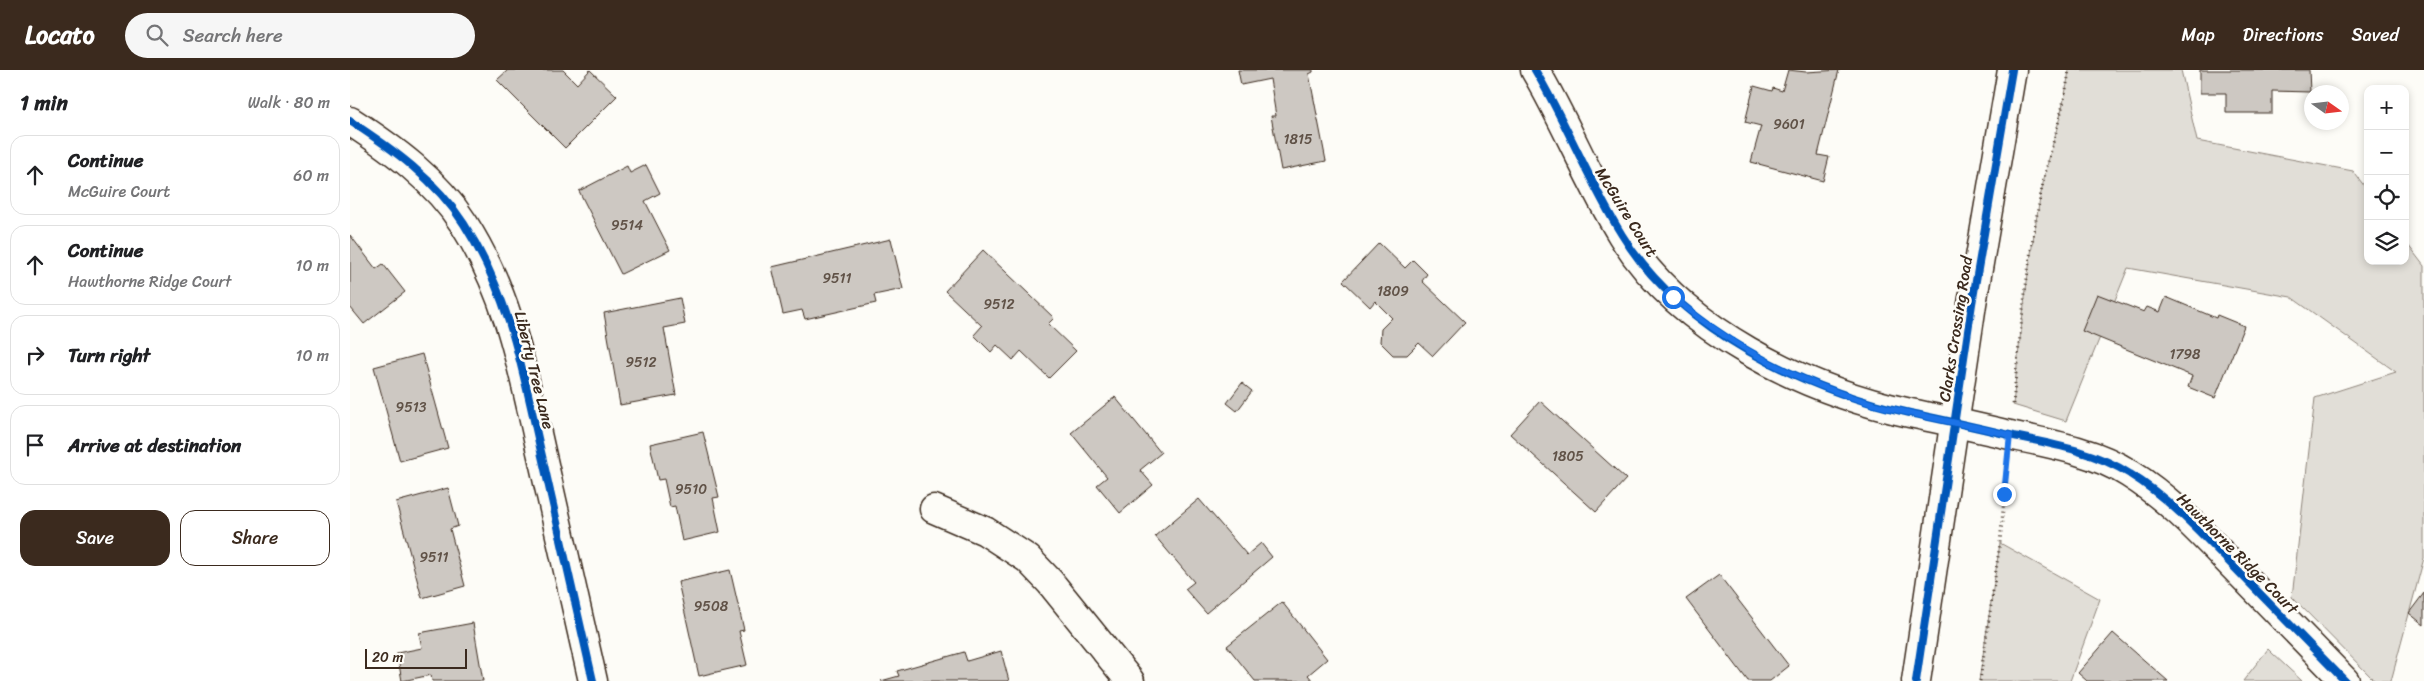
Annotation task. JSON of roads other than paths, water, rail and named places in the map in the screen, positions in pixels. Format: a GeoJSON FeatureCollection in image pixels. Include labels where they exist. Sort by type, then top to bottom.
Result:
{"type":"FeatureCollection","features":[{"type":"Feature","properties":{"kind":"street","name":"McGuire Court"},"geometry":{"type":"LineString","coordinates":[[1535,70],[1558,111],[1598,195],[1623,237],[1649,272],[1693,314],[1737,345],[1830,389],[1871,403],[1955,422]]}},
{"type":"Feature","properties":{"kind":"street","name":"Clarks Crossing Road"},"geometry":{"type":"LineString","coordinates":[[1916,681],[1972,304],[2012,70]]}},
{"type":"Feature","properties":{"kind":"street","name":"Liberty Tree Lane"},"geometry":{"type":"LineString","coordinates":[[350,121],[390,147],[429,181],[463,223],[489,266],[514,333],[593,681]]}},
{"type":"Feature","properties":{"kind":"street","name":"Hawthorne Ridge Court"},"geometry":{"type":"LineString","coordinates":[[1955,422],[2083,453],[2131,474],[2193,525],[2345,681]]}},
{"type":"Feature","properties":{"kind":"street"},"geometry":{"type":"LineString","coordinates":[[934,509],[985,531],[1028,559],[1050,582],[1130,681]]}}]}
